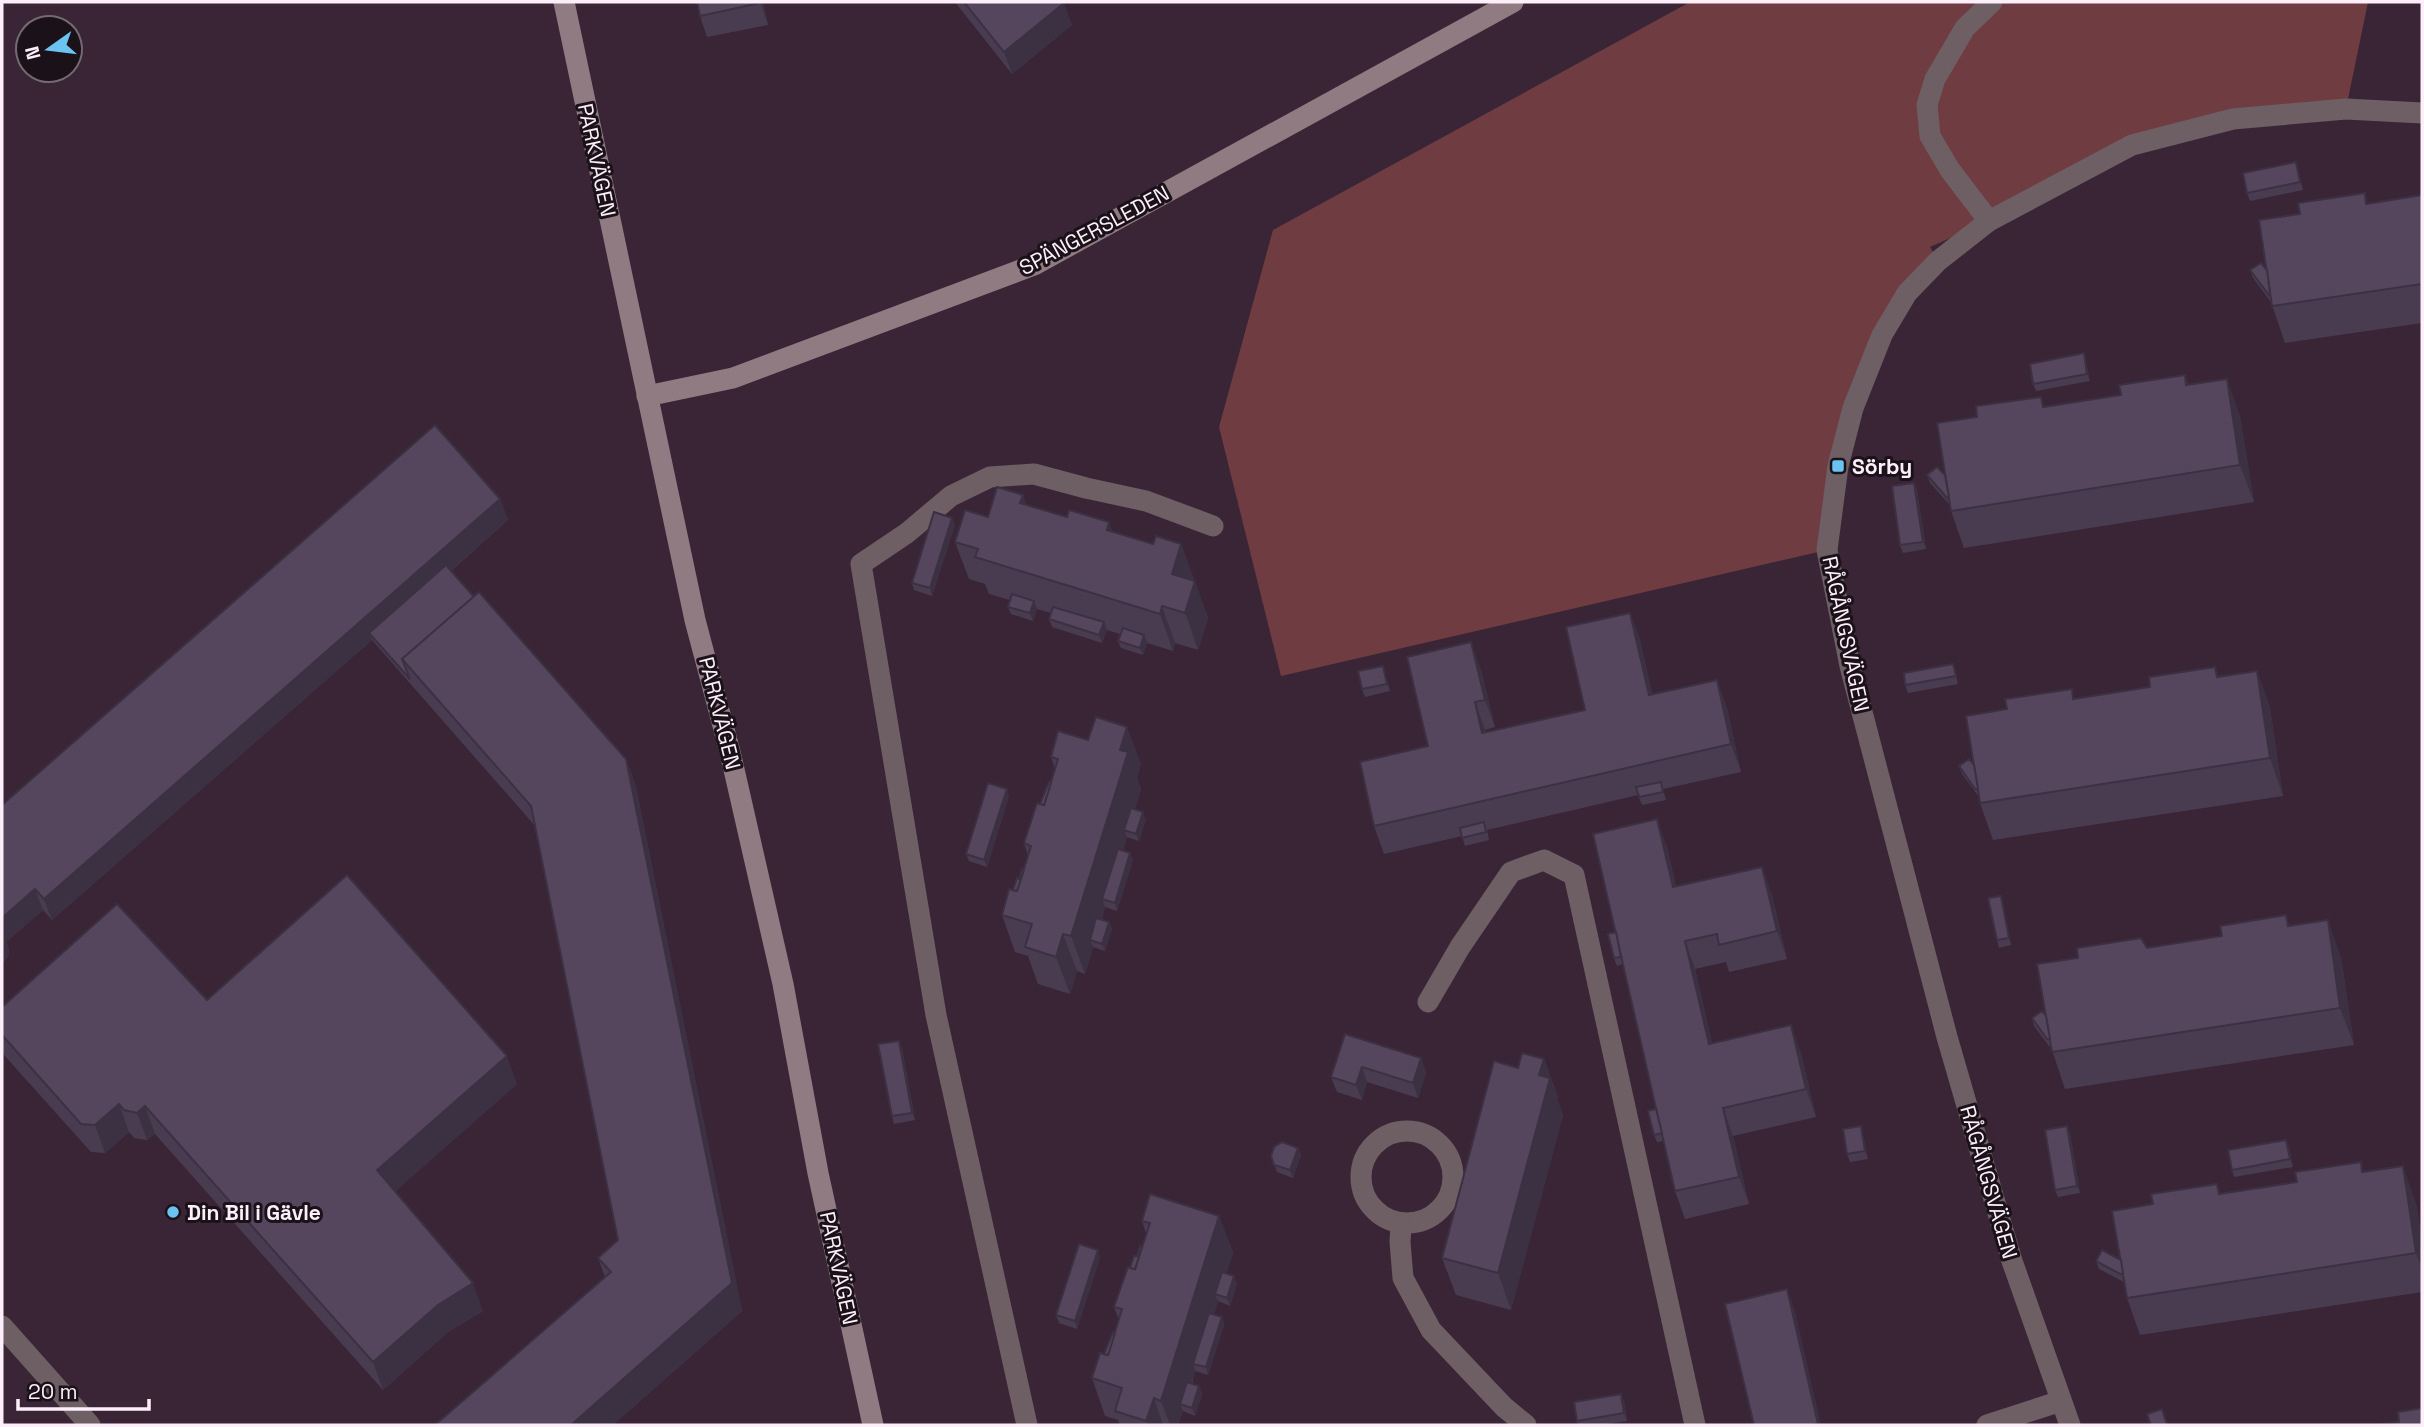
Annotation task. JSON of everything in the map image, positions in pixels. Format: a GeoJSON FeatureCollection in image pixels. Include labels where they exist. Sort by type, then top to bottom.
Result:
{"type":"FeatureCollection","features":[{"type":"Feature","properties":{"kind":"main road","name":"PARKVÄGEN"},"geometry":{"type":"LineString","coordinates":[[564,2],[695,620],[730,751],[780,971],[818,1173],[873,1425]]}},
{"type":"Feature","properties":{"kind":"main road","name":"SPÄNGERSLEDEN"},"geometry":{"type":"LineString","coordinates":[[647,396],[733,378],[1034,265],[1513,2]]}},
{"type":"Feature","properties":{"kind":"street"},"geometry":{"type":"LineString","coordinates":[[1989,221],[1950,170],[1930,136],[1927,105],[1935,79],[1965,28],[1992,2]]}},
{"type":"Feature","properties":{"kind":"street","name":"RÅGÅNGSVÄGEN"},"geometry":{"type":"LineString","coordinates":[[2070,1425],[2012,1261],[1947,1037],[1850,666],[1827,550],[1838,467],[1853,408],[1882,335],[1907,293],[1938,261],[1989,221],[2132,145],[2233,119],[2346,109],[2422,113]]}},
{"type":"Feature","properties":{"kind":"street"},"geometry":{"type":"LineString","coordinates":[[1027,1425],[936,1015],[860,564],[907,533],[951,496],[990,477],[1034,474],[1146,501],[1213,526]]}},
{"type":"Feature","properties":{"kind":"street"},"geometry":{"type":"LineString","coordinates":[[1428,1002],[1460,947],[1511,872],[1544,860],[1574,875],[1695,1425]]}},
{"type":"Feature","properties":{"kind":"street"},"geometry":{"type":"LineString","coordinates":[[1411,1129],[1438,1141],[1454,1167],[1451,1196],[1430,1219],[1401,1225],[1374,1213],[1360,1187],[1363,1158],[1383,1135],[1411,1129]]}},
{"type":"Feature","properties":{"kind":"street"},"geometry":{"type":"LineString","coordinates":[[1401,1225],[1403,1278],[1431,1330],[1504,1407],[1526,1425]]}},
{"type":"Feature","properties":{"kind":"street"},"geometry":{"type":"LineString","coordinates":[[2,1325],[90,1425]]}},
{"type":"Feature","properties":{"kind":"street"},"geometry":{"type":"LineString","coordinates":[[1987,1425],[2060,1401]]}},
{"type":"Feature","properties":{"kind":"shaded area"},"geometry":{"type":"Polygon","coordinates":[[[1690,2],[2368,2],[2346,109],[2132,145],[1989,221],[1930,247],[1938,261],[1882,335],[1827,550],[1281,676],[1219,427],[1273,230],[1690,2]]]}},
{"type":"Feature","properties":{"kind":"building"},"geometry":{"type":"Polygon","coordinates":[[[697,2],[760,2],[760,3],[700,16],[697,2]]]}},
{"type":"Feature","properties":{"kind":"building"},"geometry":{"type":"Polygon","coordinates":[[[964,2],[1063,2],[1064,3],[1004,52],[964,2]]]}},
{"type":"Feature","properties":{"kind":"building"},"geometry":{"type":"Polygon","coordinates":[[[2296,162],[2300,182],[2247,193],[2243,173],[2296,162]]]}},
{"type":"Feature","properties":{"kind":"building"},"geometry":{"type":"Polygon","coordinates":[[[2365,193],[2366,204],[2422,195],[2422,284],[2272,306],[2259,220],[2300,214],[2298,203],[2365,193]]]}},
{"type":"Feature","properties":{"kind":"building"},"geometry":{"type":"Polygon","coordinates":[[[2261,263],[2267,270],[2269,295],[2250,270],[2261,263]]]}},
{"type":"Feature","properties":{"kind":"building"},"geometry":{"type":"Polygon","coordinates":[[[2084,353],[2087,374],[2033,384],[2030,364],[2084,353]]]}},
{"type":"Feature","properties":{"kind":"building"},"geometry":{"type":"Polygon","coordinates":[[[2185,375],[2186,385],[2227,379],[2240,465],[1951,511],[1937,423],[1977,417],[1976,406],[2041,397],[2043,407],[2121,395],[2119,385],[2185,375]]]}},
{"type":"Feature","properties":{"kind":"building"},"geometry":{"type":"Polygon","coordinates":[[[435,425],[500,499],[44,899],[35,889],[2,918],[2,805],[435,425]]]}},
{"type":"Feature","properties":{"kind":"building"},"geometry":{"type":"Polygon","coordinates":[[[1937,467],[1945,475],[1947,498],[1927,475],[1937,467]]]}},
{"type":"Feature","properties":{"kind":"building"},"geometry":{"type":"Polygon","coordinates":[[[1914,483],[1923,542],[1900,545],[1892,486],[1914,483]]]}},
{"type":"Feature","properties":{"kind":"building"},"geometry":{"type":"Polygon","coordinates":[[[997,487],[1023,495],[1020,503],[1067,517],[1069,510],[1109,522],[1107,530],[1153,544],[1156,536],[1181,544],[1172,574],[1195,581],[1185,613],[1162,606],[1160,614],[975,557],[978,549],[955,542],[965,510],[988,517],[997,487]]]}},
{"type":"Feature","properties":{"kind":"building"},"geometry":{"type":"Polygon","coordinates":[[[934,512],[952,518],[930,588],[912,583],[934,512]]]}},
{"type":"Feature","properties":{"kind":"building"},"geometry":{"type":"Polygon","coordinates":[[[446,565],[474,597],[402,659],[410,679],[369,633],[446,565]]]}},
{"type":"Feature","properties":{"kind":"building"},"geometry":{"type":"Polygon","coordinates":[[[479,592],[626,759],[732,1283],[571,1425],[435,1425],[611,1272],[598,1258],[618,1240],[531,806],[402,659],[479,592]]]}},
{"type":"Feature","properties":{"kind":"building"},"geometry":{"type":"Polygon","coordinates":[[[1012,594],[1034,601],[1030,613],[1008,607],[1012,594]]]}},
{"type":"Feature","properties":{"kind":"building"},"geometry":{"type":"Polygon","coordinates":[[[1053,607],[1104,622],[1099,635],[1049,619],[1053,607]]]}},
{"type":"Feature","properties":{"kind":"building"},"geometry":{"type":"Polygon","coordinates":[[[1630,613],[1649,695],[1717,680],[1731,744],[1374,826],[1360,762],[1428,746],[1407,657],[1471,642],[1485,700],[1475,702],[1482,733],[1585,710],[1566,627],[1630,613]]]}},
{"type":"Feature","properties":{"kind":"building"},"geometry":{"type":"Polygon","coordinates":[[[1123,628],[1144,635],[1140,648],[1118,641],[1123,628]]]}},
{"type":"Feature","properties":{"kind":"building"},"geometry":{"type":"Polygon","coordinates":[[[1953,664],[1956,676],[1905,685],[1904,673],[1953,664]]]}},
{"type":"Feature","properties":{"kind":"building"},"geometry":{"type":"Polygon","coordinates":[[[1383,666],[1387,684],[1362,689],[1358,671],[1383,666]]]}},
{"type":"Feature","properties":{"kind":"building"},"geometry":{"type":"Polygon","coordinates":[[[2215,667],[2217,677],[2257,671],[2270,758],[1980,803],[1966,716],[2007,709],[2005,699],[2072,689],[2073,699],[2150,687],[2149,677],[2215,667]]]}},
{"type":"Feature","properties":{"kind":"building"},"geometry":{"type":"Polygon","coordinates":[[[1096,717],[1127,727],[1120,750],[1128,752],[1071,936],[1063,934],[1056,957],[1025,947],[1032,924],[1002,915],[1009,889],[1017,891],[1031,846],[1024,843],[1037,803],[1044,805],[1058,759],[1051,757],[1058,731],[1088,740],[1096,717]]]}},
{"type":"Feature","properties":{"kind":"building"},"geometry":{"type":"Polygon","coordinates":[[[1969,759],[1974,765],[1978,789],[1975,789],[1959,766],[1969,759]]]}},
{"type":"Feature","properties":{"kind":"building"},"geometry":{"type":"Polygon","coordinates":[[[1049,782],[1051,783],[1044,805],[1040,804],[1049,782]]]}},
{"type":"Feature","properties":{"kind":"building"},"geometry":{"type":"Polygon","coordinates":[[[1661,782],[1663,792],[1639,797],[1636,787],[1661,782]]]}},
{"type":"Feature","properties":{"kind":"building"},"geometry":{"type":"Polygon","coordinates":[[[988,783],[1007,789],[984,860],[966,854],[988,783]]]}},
{"type":"Feature","properties":{"kind":"building"},"geometry":{"type":"Polygon","coordinates":[[[1131,808],[1143,812],[1136,834],[1124,830],[1131,808]]]}},
{"type":"Feature","properties":{"kind":"building"},"geometry":{"type":"Polygon","coordinates":[[[1657,819],[1673,887],[1762,867],[1777,931],[1719,945],[1717,934],[1685,941],[1709,1044],[1791,1025],[1806,1089],[1723,1108],[1739,1177],[1675,1191],[1593,834],[1657,819]]]}},
{"type":"Feature","properties":{"kind":"building"},"geometry":{"type":"Polygon","coordinates":[[[1484,822],[1486,832],[1462,838],[1460,828],[1484,822]]]}},
{"type":"Feature","properties":{"kind":"building"},"geometry":{"type":"Polygon","coordinates":[[[1118,849],[1130,853],[1115,903],[1102,899],[1118,849]]]}},
{"type":"Feature","properties":{"kind":"building"},"geometry":{"type":"Polygon","coordinates":[[[1022,869],[1024,870],[1017,891],[1013,890],[1017,878],[1019,879],[1022,869]]]}},
{"type":"Feature","properties":{"kind":"building"},"geometry":{"type":"Polygon","coordinates":[[[347,875],[507,1056],[377,1170],[473,1283],[438,1305],[373,1362],[145,1106],[137,1113],[124,1110],[119,1104],[95,1125],[81,1124],[2,1035],[2,1007],[117,904],[207,1000],[347,875]]]}},
{"type":"Feature","properties":{"kind":"building"},"geometry":{"type":"Polygon","coordinates":[[[2001,896],[2009,938],[1997,940],[1988,898],[2001,896]]]}},
{"type":"Feature","properties":{"kind":"building"},"geometry":{"type":"Polygon","coordinates":[[[2286,915],[2288,926],[2328,920],[2340,1008],[2052,1052],[2037,964],[2078,958],[2077,948],[2141,938],[2147,948],[2222,936],[2220,926],[2286,915]]]}},
{"type":"Feature","properties":{"kind":"building"},"geometry":{"type":"Polygon","coordinates":[[[1096,918],[1109,922],[1102,944],[1090,940],[1096,918]]]}},
{"type":"Feature","properties":{"kind":"building"},"geometry":{"type":"Polygon","coordinates":[[[1616,932],[1621,957],[1614,958],[1608,934],[1616,932]]]}},
{"type":"Feature","properties":{"kind":"building"},"geometry":{"type":"Polygon","coordinates":[[[2042,1011],[2046,1016],[2050,1039],[2047,1039],[2032,1018],[2042,1011]]]}},
{"type":"Feature","properties":{"kind":"building"},"geometry":{"type":"Polygon","coordinates":[[[1345,1034],[1421,1058],[1413,1083],[1362,1067],[1356,1085],[1331,1077],[1345,1034]]]}},
{"type":"Feature","properties":{"kind":"building"},"geometry":{"type":"Polygon","coordinates":[[[899,1041],[912,1113],[892,1116],[878,1044],[899,1041]]]}},
{"type":"Feature","properties":{"kind":"building"},"geometry":{"type":"Polygon","coordinates":[[[1522,1053],[1544,1059],[1539,1075],[1550,1078],[1498,1273],[1442,1258],[1494,1061],[1518,1068],[1522,1053]]]}},
{"type":"Feature","properties":{"kind":"building"},"geometry":{"type":"Polygon","coordinates":[[[1656,1109],[1662,1133],[1654,1135],[1648,1111],[1656,1109]]]}},
{"type":"Feature","properties":{"kind":"building"},"geometry":{"type":"Polygon","coordinates":[[[1861,1126],[1865,1151],[1847,1154],[1843,1129],[1861,1126]]]}},
{"type":"Feature","properties":{"kind":"building"},"geometry":{"type":"Polygon","coordinates":[[[2067,1126],[2077,1186],[2055,1190],[2045,1130],[2067,1126]]]}},
{"type":"Feature","properties":{"kind":"building"},"geometry":{"type":"Polygon","coordinates":[[[2286,1140],[2290,1159],[2232,1170],[2228,1150],[2286,1140]]]}},
{"type":"Feature","properties":{"kind":"building"},"geometry":{"type":"Polygon","coordinates":[[[1282,1142],[1298,1148],[1290,1170],[1274,1165],[1271,1156],[1274,1147],[1282,1142]]]}},
{"type":"Feature","properties":{"kind":"building"},"geometry":{"type":"Polygon","coordinates":[[[2361,1162],[2362,1172],[2403,1166],[2416,1253],[2127,1298],[2112,1211],[2153,1204],[2151,1194],[2217,1184],[2219,1194],[2297,1182],[2295,1172],[2361,1162]]]}},
{"type":"Feature","properties":{"kind":"building"},"geometry":{"type":"Polygon","coordinates":[[[1150,1194],[1219,1216],[1161,1401],[1154,1398],[1146,1421],[1115,1411],[1122,1388],[1092,1378],[1100,1353],[1108,1355],[1122,1309],[1114,1307],[1128,1267],[1135,1269],[1150,1223],[1142,1221],[1150,1194]]]}},
{"type":"Feature","properties":{"kind":"building"},"geometry":{"type":"Polygon","coordinates":[[[1079,1244],[1098,1250],[1075,1321],[1056,1315],[1079,1244]]]}},
{"type":"Feature","properties":{"kind":"building"},"geometry":{"type":"Polygon","coordinates":[[[1140,1246],[1142,1247],[1135,1269],[1130,1268],[1134,1256],[1137,1256],[1140,1246]]]}},
{"type":"Feature","properties":{"kind":"building"},"geometry":{"type":"Polygon","coordinates":[[[2102,1250],[2121,1260],[2123,1274],[2096,1261],[2102,1250]]]}},
{"type":"Feature","properties":{"kind":"building"},"geometry":{"type":"Polygon","coordinates":[[[1222,1272],[1234,1276],[1227,1298],[1215,1294],[1222,1272]]]}},
{"type":"Feature","properties":{"kind":"building"},"geometry":{"type":"Polygon","coordinates":[[[1787,1289],[1818,1424],[1754,1425],[1725,1304],[1787,1289]]]}},
{"type":"Feature","properties":{"kind":"building"},"geometry":{"type":"Polygon","coordinates":[[[1209,1313],[1222,1317],[1206,1367],[1193,1364],[1209,1313]]]}},
{"type":"Feature","properties":{"kind":"building"},"geometry":{"type":"Polygon","coordinates":[[[1113,1332],[1115,1333],[1108,1355],[1104,1354],[1113,1332]]]}},
{"type":"Feature","properties":{"kind":"building"},"geometry":{"type":"Polygon","coordinates":[[[1187,1382],[1199,1386],[1192,1408],[1180,1404],[1187,1382]]]}},
{"type":"Feature","properties":{"kind":"building"},"geometry":{"type":"Polygon","coordinates":[[[1621,1394],[1624,1413],[1577,1421],[1574,1402],[1621,1394]]]}},
{"type":"Feature","properties":{"kind":"building"},"geometry":{"type":"Polygon","coordinates":[[[2422,1408],[2422,1425],[2376,1425],[2399,1422],[2398,1412],[2422,1408]]]}},
{"type":"Feature","properties":{"kind":"building"},"geometry":{"type":"Polygon","coordinates":[[[2162,1409],[2167,1425],[2151,1425],[2147,1414],[2162,1409]]]}},
{"type":"Feature","properties":{"kind":"place","name":"Sörby"},"geometry":{"type":"Point","coordinates":[1838,466]}},
{"type":"Feature","properties":{"kind":"place","name":"Din Bil i Gävle"},"geometry":{"type":"Point","coordinates":[173,1212]}}]}
